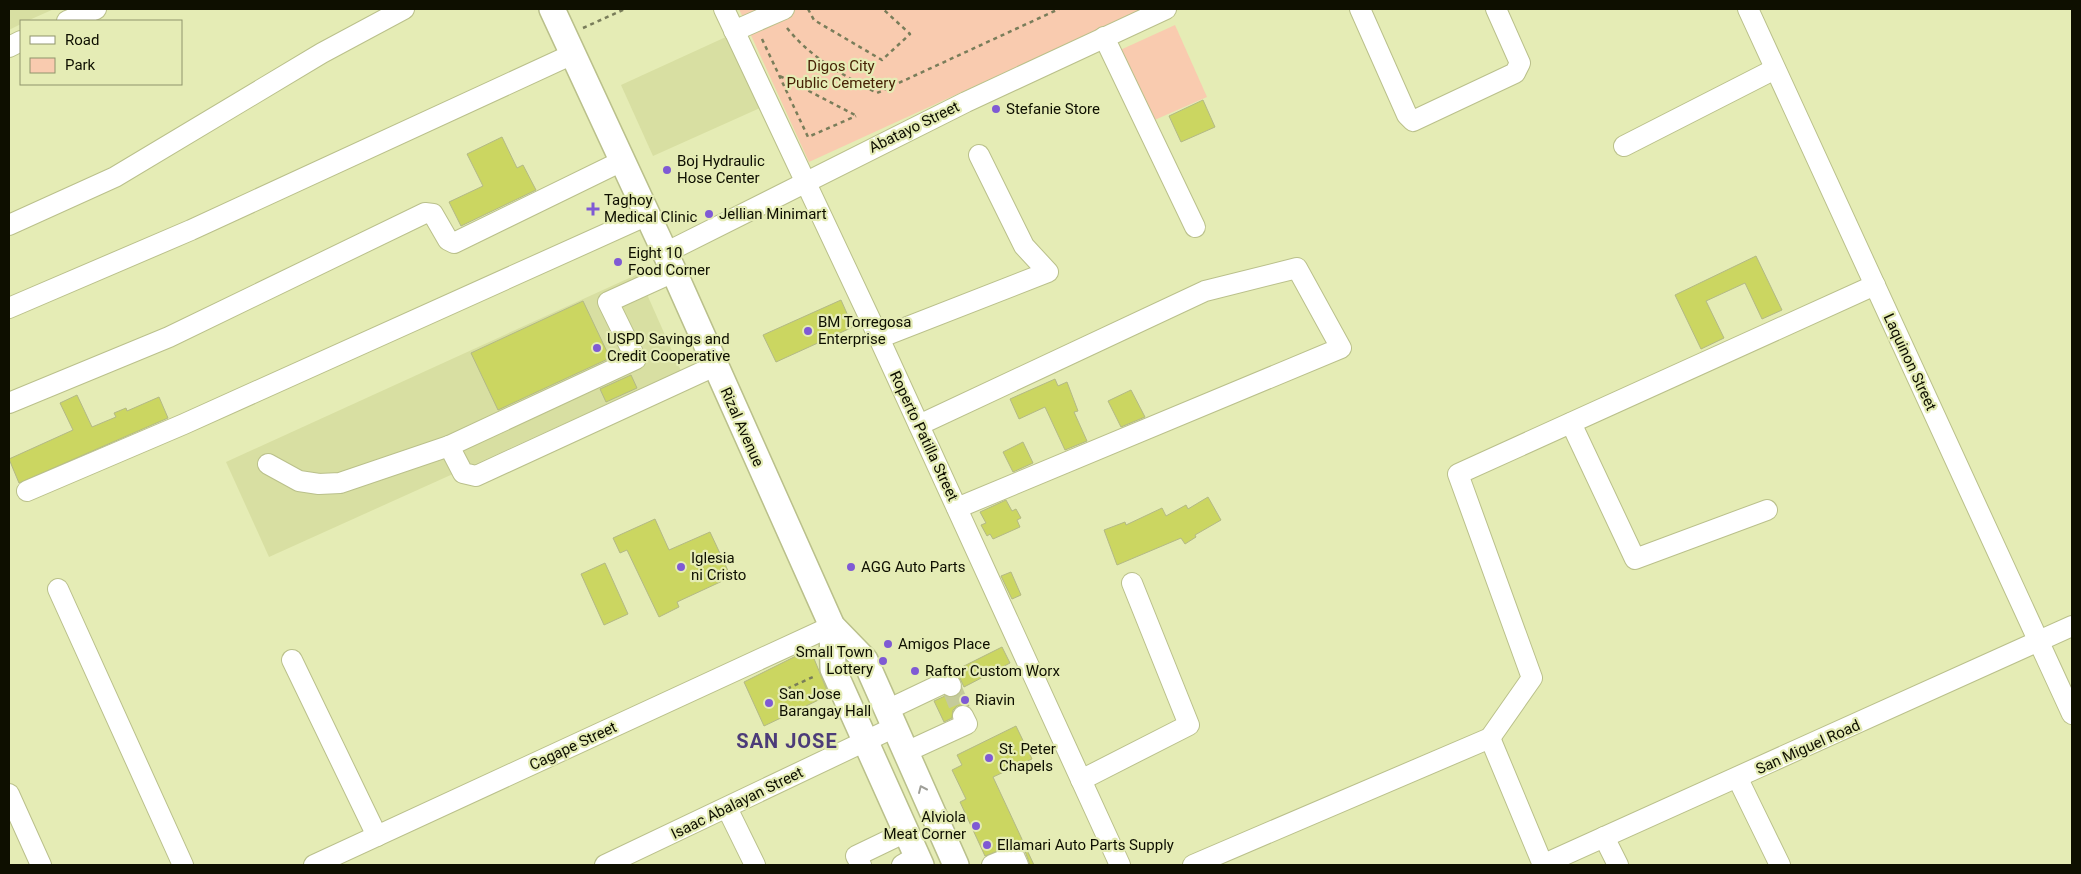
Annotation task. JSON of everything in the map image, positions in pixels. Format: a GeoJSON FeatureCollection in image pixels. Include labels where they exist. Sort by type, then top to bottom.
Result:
{"type":"FeatureCollection","features":[{"type":"Feature","properties":{"kind":"main road","name":"Rizal Avenue"},"geometry":{"type":"LineString","coordinates":[[552,9],[670,262],[832,626],[865,660],[956,865]]}},
{"type":"Feature","properties":{"kind":"main road","name":"Rizal Avenue"},"geometry":{"type":"LineString","coordinates":[[832,626],[833,669],[906,832],[913,862]]}},
{"type":"Feature","properties":{"kind":"street"},"geometry":{"type":"LineString","coordinates":[[69,20],[96,9]]}},
{"type":"Feature","properties":{"kind":"street"},"geometry":{"type":"LineString","coordinates":[[9,226],[115,177],[322,53],[404,9]]}},
{"type":"Feature","properties":{"kind":"street","name":"Roperto Patilla Street"},"geometry":{"type":"LineString","coordinates":[[724,9],[879,338],[1120,865]]}},
{"type":"Feature","properties":{"kind":"street","name":"Abatayo Street"},"geometry":{"type":"LineString","coordinates":[[449,446],[636,359],[608,302],[670,262],[805,182],[966,102],[1166,9]]}},
{"type":"Feature","properties":{"kind":"street"},"geometry":{"type":"LineString","coordinates":[[1360,9],[1407,115],[1413,121],[1515,73],[1520,63],[1496,9]]}},
{"type":"Feature","properties":{"kind":"street","name":"Laquinon Street"},"geometry":{"type":"LineString","coordinates":[[1748,9],[2072,714]]}},
{"type":"Feature","properties":{"kind":"street"},"geometry":{"type":"LineString","coordinates":[[734,31],[779,11]]}},
{"type":"Feature","properties":{"kind":"street"},"geometry":{"type":"LineString","coordinates":[[1104,37],[1195,227]]}},
{"type":"Feature","properties":{"kind":"street"},"geometry":{"type":"LineString","coordinates":[[9,308],[191,230],[569,45]]}},
{"type":"Feature","properties":{"kind":"street"},"geometry":{"type":"LineString","coordinates":[[1624,146],[1776,69]]}},
{"type":"Feature","properties":{"kind":"street"},"geometry":{"type":"LineString","coordinates":[[879,338],[1048,272],[1024,246],[979,155]]}},
{"type":"Feature","properties":{"kind":"street"},"geometry":{"type":"LineString","coordinates":[[9,403],[169,337],[425,213],[433,214],[448,240],[454,243],[622,161]]}},
{"type":"Feature","properties":{"kind":"street"},"geometry":{"type":"LineString","coordinates":[[27,491],[176,428],[648,215]]}},
{"type":"Feature","properties":{"kind":"street"},"geometry":{"type":"LineString","coordinates":[[919,425],[1205,291],[1297,268],[1341,348],[957,508]]}},
{"type":"Feature","properties":{"kind":"street"},"geometry":{"type":"LineString","coordinates":[[1193,865],[1490,738],[1532,678],[1458,474],[1875,285]]}},
{"type":"Feature","properties":{"kind":"street"},"geometry":{"type":"LineString","coordinates":[[268,464],[298,481],[319,484],[340,482],[449,446],[463,473],[476,476],[715,366]]}},
{"type":"Feature","properties":{"kind":"street"},"geometry":{"type":"LineString","coordinates":[[1571,423],[1635,559],[1766,510]]}},
{"type":"Feature","properties":{"kind":"street"},"geometry":{"type":"LineString","coordinates":[[1081,780],[1189,725],[1132,583]]}},
{"type":"Feature","properties":{"kind":"street"},"geometry":{"type":"LineString","coordinates":[[58,589],[183,865]]}},
{"type":"Feature","properties":{"kind":"street","name":"Cagape Street"},"geometry":{"type":"LineString","coordinates":[[314,865],[832,626]]}},
{"type":"Feature","properties":{"kind":"street","name":"San Miguel Road"},"geometry":{"type":"LineString","coordinates":[[1542,865],[1738,779],[2072,626]]}},
{"type":"Feature","properties":{"kind":"street"},"geometry":{"type":"LineString","coordinates":[[292,660],[377,836]]}},
{"type":"Feature","properties":{"kind":"street","name":"Isaac Abalayan Street"},"geometry":{"type":"LineString","coordinates":[[605,865],[865,741],[891,718],[948,681],[951,686]]}},
{"type":"Feature","properties":{"kind":"street"},"geometry":{"type":"LineString","coordinates":[[906,752],[967,724],[964,716]]}},
{"type":"Feature","properties":{"kind":"street"},"geometry":{"type":"LineString","coordinates":[[1490,738],[1542,865]]}},
{"type":"Feature","properties":{"kind":"street"},"geometry":{"type":"LineString","coordinates":[[1738,779],[1780,865]]}},
{"type":"Feature","properties":{"kind":"street"},"geometry":{"type":"LineString","coordinates":[[9,794],[41,865]]}},
{"type":"Feature","properties":{"kind":"street"},"geometry":{"type":"LineString","coordinates":[[727,808],[755,865]]}},
{"type":"Feature","properties":{"kind":"street"},"geometry":{"type":"LineString","coordinates":[[861,865],[856,856],[906,832]]}},
{"type":"Feature","properties":{"kind":"street"},"geometry":{"type":"LineString","coordinates":[[1604,837],[1618,865]]}},
{"type":"Feature","properties":{"kind":"street"},"geometry":{"type":"LineString","coordinates":[[992,865],[1014,856],[1018,865]]}},
{"type":"Feature","properties":{"kind":"path"},"geometry":{"type":"LineString","coordinates":[[569,45],[625,9]]}},
{"type":"Feature","properties":{"kind":"path"},"geometry":{"type":"LineString","coordinates":[[808,9],[814,20],[882,60],[910,34],[883,9]]}},
{"type":"Feature","properties":{"kind":"path"},"geometry":{"type":"LineString","coordinates":[[779,11],[800,45],[830,68],[877,93],[1059,9]]}},
{"type":"Feature","properties":{"kind":"path"},"geometry":{"type":"LineString","coordinates":[[754,22],[808,137],[856,116],[779,75]]}},
{"type":"Feature","properties":{"kind":"path"},"geometry":{"type":"LineString","coordinates":[[780,692],[821,674]]}},
{"type":"Feature","properties":{"kind":"shaded area"},"geometry":{"type":"Polygon","coordinates":[[[9,9],[54,9],[29,20],[20,20],[20,24],[9,30],[9,9]]]}},
{"type":"Feature","properties":{"kind":"shaded area"},"geometry":{"type":"Polygon","coordinates":[[[728,36],[760,108],[653,156],[621,85],[728,36]]]}},
{"type":"Feature","properties":{"kind":"shaded area"},"geometry":{"type":"Polygon","coordinates":[[[638,274],[681,371],[269,557],[226,462],[638,274]]]}},
{"type":"Feature","properties":{"kind":"green space","name":"Digos City Public Cemetery"},"geometry":{"type":"Polygon","coordinates":[[[739,9],[1143,9],[809,162],[739,9]]]}},
{"type":"Feature","properties":{"kind":"green space"},"geometry":{"type":"Polygon","coordinates":[[[1175,25],[1207,97],[1150,122],[1118,51],[1175,25]]]}},
{"type":"Feature","properties":{"kind":"building"},"geometry":{"type":"Polygon","coordinates":[[[1203,100],[1215,127],[1181,142],[1169,116],[1203,100]]]}},
{"type":"Feature","properties":{"kind":"building"},"geometry":{"type":"Polygon","coordinates":[[[502,137],[517,168],[523,165],[536,190],[461,226],[449,202],[483,186],[467,154],[502,137]]]}},
{"type":"Feature","properties":{"kind":"building"},"geometry":{"type":"Polygon","coordinates":[[[1756,256],[1782,310],[1762,319],[1745,283],[1706,301],[1724,338],[1701,349],[1675,295],[1756,256]]]}},
{"type":"Feature","properties":{"kind":"building","name":"BM Torregosa Enterprise"},"geometry":{"type":"Polygon","coordinates":[[[841,300],[853,327],[776,362],[763,335],[841,300]]]}},
{"type":"Feature","properties":{"kind":"building"},"geometry":{"type":"Polygon","coordinates":[[[583,301],[610,358],[498,410],[471,353],[583,301]]]}},
{"type":"Feature","properties":{"kind":"building"},"geometry":{"type":"Polygon","coordinates":[[[631,375],[637,388],[606,402],[600,389],[631,375]]]}},
{"type":"Feature","properties":{"kind":"building"},"geometry":{"type":"Polygon","coordinates":[[[1055,379],[1058,386],[1067,382],[1078,411],[1074,412],[1087,441],[1065,450],[1045,407],[1019,419],[1010,399],[1055,379]]]}},
{"type":"Feature","properties":{"kind":"building"},"geometry":{"type":"Polygon","coordinates":[[[1131,390],[1145,417],[1121,427],[1108,401],[1131,390]]]}},
{"type":"Feature","properties":{"kind":"building"},"geometry":{"type":"Polygon","coordinates":[[[77,395],[92,427],[116,417],[114,413],[126,408],[127,411],[159,397],[168,418],[19,483],[9,459],[73,430],[60,403],[77,395]]]}},
{"type":"Feature","properties":{"kind":"building"},"geometry":{"type":"Polygon","coordinates":[[[1023,442],[1033,463],[1013,472],[1003,452],[1023,442]]]}},
{"type":"Feature","properties":{"kind":"building"},"geometry":{"type":"Polygon","coordinates":[[[1208,497],[1221,520],[1195,535],[1196,537],[1185,544],[1181,538],[1117,565],[1104,530],[1125,522],[1126,525],[1162,508],[1166,516],[1186,505],[1188,509],[1208,497]]]}},
{"type":"Feature","properties":{"kind":"building"},"geometry":{"type":"Polygon","coordinates":[[[1006,500],[1012,511],[1016,509],[1021,518],[1017,520],[1020,527],[993,539],[990,534],[987,536],[981,525],[986,523],[980,512],[1006,500]]]}},
{"type":"Feature","properties":{"kind":"building","name":"Iglesia ni Cristo"},"geometry":{"type":"Polygon","coordinates":[[[655,519],[669,550],[710,532],[731,577],[677,602],[679,607],[659,617],[627,550],[620,553],[613,538],[655,519]]]}},
{"type":"Feature","properties":{"kind":"building"},"geometry":{"type":"Polygon","coordinates":[[[605,563],[628,614],[604,625],[581,574],[605,563]]]}},
{"type":"Feature","properties":{"kind":"building"},"geometry":{"type":"Polygon","coordinates":[[[1011,572],[1021,595],[1012,599],[1001,576],[1011,572]]]}},
{"type":"Feature","properties":{"kind":"building"},"geometry":{"type":"Polygon","coordinates":[[[1002,647],[1010,663],[964,687],[956,670],[1002,647]]]}},
{"type":"Feature","properties":{"kind":"building"},"geometry":{"type":"Polygon","coordinates":[[[810,649],[829,695],[764,726],[744,682],[810,649]]]}},
{"type":"Feature","properties":{"kind":"building"},"geometry":{"type":"Polygon","coordinates":[[[962,691],[969,706],[957,706],[953,710],[952,718],[944,722],[934,701],[945,696],[957,696],[962,691]]]}},
{"type":"Feature","properties":{"kind":"building"},"geometry":{"type":"Polygon","coordinates":[[[1016,726],[1032,759],[993,777],[1034,865],[1030,865],[1025,851],[1016,844],[985,856],[960,802],[966,799],[952,770],[962,765],[957,755],[1016,726]]]}},
{"type":"Feature","properties":{"kind":"tunnel"},"geometry":{"type":"LineString","coordinates":[[951,686],[963,716]]}},
{"type":"Feature","properties":{"kind":"place","name":"Stefanie Store"},"geometry":{"type":"Point","coordinates":[996,109]}},
{"type":"Feature","properties":{"kind":"place","name":"Boj Hydraulic Hose Center"},"geometry":{"type":"Point","coordinates":[667,170]}},
{"type":"Feature","properties":{"kind":"place","name":"Taghoy Medical Clinic"},"geometry":{"type":"Point","coordinates":[593,209]}},
{"type":"Feature","properties":{"kind":"place","name":"Jellian Minimart"},"geometry":{"type":"Point","coordinates":[709,214]}},
{"type":"Feature","properties":{"kind":"place","name":"Eight 10 Food Corner"},"geometry":{"type":"Point","coordinates":[618,262]}},
{"type":"Feature","properties":{"kind":"place","name":"BM Torregosa Enterprise"},"geometry":{"type":"Point","coordinates":[808,331]}},
{"type":"Feature","properties":{"kind":"place","name":"USPD Savings and Credit Cooperative"},"geometry":{"type":"Point","coordinates":[597,348]}},
{"type":"Feature","properties":{"kind":"place","name":"Iglesia ni Cristo"},"geometry":{"type":"Point","coordinates":[681,567]}},
{"type":"Feature","properties":{"kind":"place","name":"AGG Auto Parts"},"geometry":{"type":"Point","coordinates":[851,567]}},
{"type":"Feature","properties":{"kind":"place","name":"Amigos Place"},"geometry":{"type":"Point","coordinates":[888,644]}},
{"type":"Feature","properties":{"kind":"place","name":"Small Town Lottery"},"geometry":{"type":"Point","coordinates":[883,661]}},
{"type":"Feature","properties":{"kind":"place","name":"Raftor Custom Worx"},"geometry":{"type":"Point","coordinates":[915,671]}},
{"type":"Feature","properties":{"kind":"place","name":"Riavin"},"geometry":{"type":"Point","coordinates":[965,700]}},
{"type":"Feature","properties":{"kind":"place","name":"San Jose Barangay Hall"},"geometry":{"type":"Point","coordinates":[769,703]}},
{"type":"Feature","properties":{"kind":"place","name":"St. Peter Chapels"},"geometry":{"type":"Point","coordinates":[989,758]}},
{"type":"Feature","properties":{"kind":"place","name":"Alviola Meat Corner"},"geometry":{"type":"Point","coordinates":[976,826]}},
{"type":"Feature","properties":{"kind":"place","name":"Ellamari Auto Parts Supply"},"geometry":{"type":"Point","coordinates":[987,845]}},
{"type":"Feature","properties":{"kind":"district","name":"SAN JOSE"},"geometry":{"type":"Point","coordinates":[787,741]}}]}
